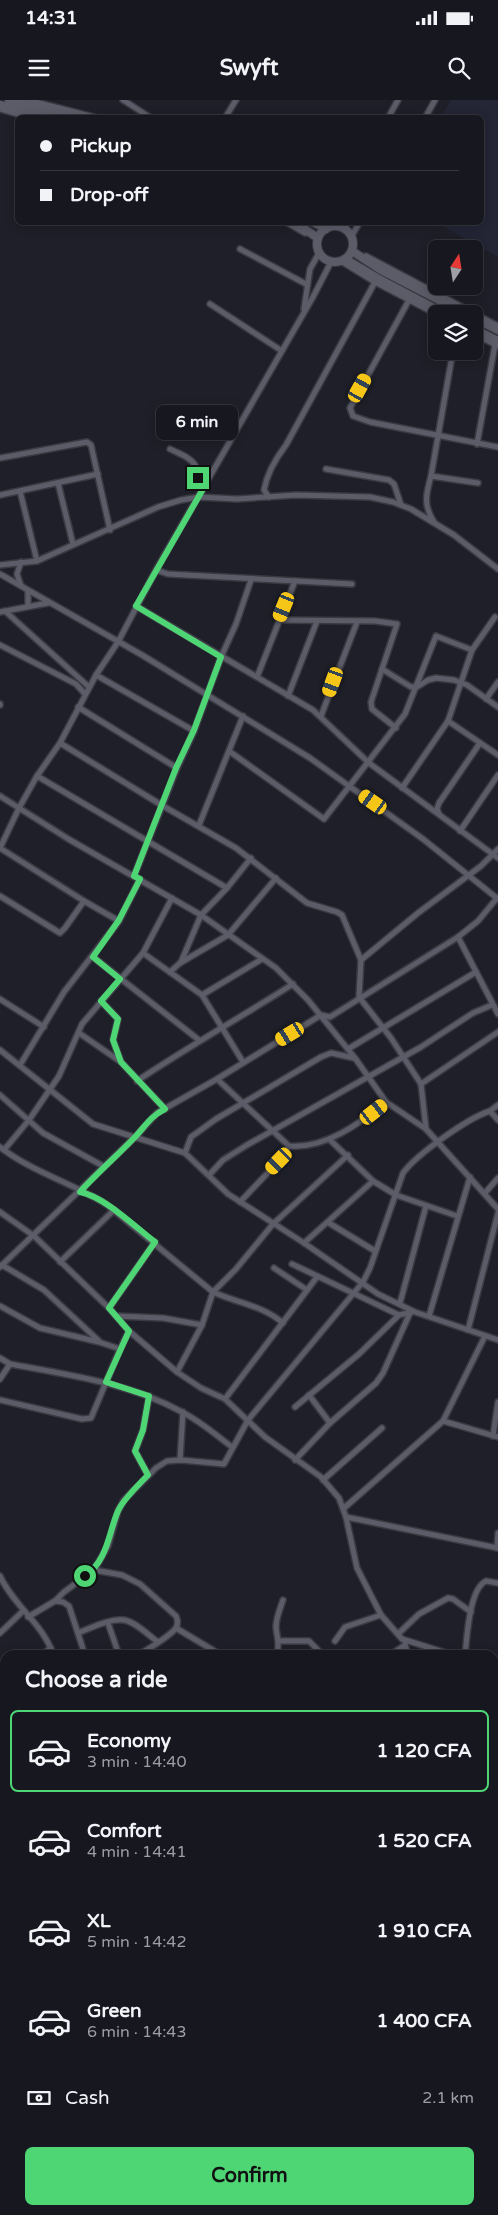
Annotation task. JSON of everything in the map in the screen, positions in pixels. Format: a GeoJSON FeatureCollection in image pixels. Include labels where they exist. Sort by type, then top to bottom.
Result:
{"type":"FeatureCollection","features":[{"type":"Feature","properties":{"kind":"main road"},"geometry":{"type":"LineString","coordinates":[[8,100],[66,115]]}},
{"type":"Feature","properties":{"kind":"main road"},"geometry":{"type":"LineString","coordinates":[[0,105],[38,115]]}},
{"type":"Feature","properties":{"kind":"main road"},"geometry":{"type":"LineString","coordinates":[[298,225],[318,240]]}},
{"type":"Feature","properties":{"kind":"main road"},"geometry":{"type":"LineString","coordinates":[[343,260],[352,249],[351,237],[344,229],[330,226],[318,240],[319,253],[331,262],[343,260],[428,305]]}},
{"type":"Feature","properties":{"kind":"main road"},"geometry":{"type":"LineString","coordinates":[[352,249],[381,270],[449,305]]}},
{"type":"Feature","properties":{"kind":"main road"},"geometry":{"type":"LineString","coordinates":[[483,322],[498,330]]}},
{"type":"Feature","properties":{"kind":"main road"},"geometry":{"type":"LineString","coordinates":[[483,335],[497,344]]}},
{"type":"Feature","properties":{"kind":"street"},"geometry":{"type":"LineString","coordinates":[[28,100],[86,115]]}},
{"type":"Feature","properties":{"kind":"street"},"geometry":{"type":"LineString","coordinates":[[123,100],[146,115]]}},
{"type":"Feature","properties":{"kind":"street"},"geometry":{"type":"LineString","coordinates":[[227,115],[236,100]]}},
{"type":"Feature","properties":{"kind":"street"},"geometry":{"type":"LineString","coordinates":[[390,115],[398,100]]}},
{"type":"Feature","properties":{"kind":"street"},"geometry":{"type":"LineString","coordinates":[[427,115],[435,100]]}},
{"type":"Feature","properties":{"kind":"street"},"geometry":{"type":"LineString","coordinates":[[0,109],[21,115]]}},
{"type":"Feature","properties":{"kind":"street"},"geometry":{"type":"LineString","coordinates":[[291,225],[318,240]]}},
{"type":"Feature","properties":{"kind":"street"},"geometry":{"type":"LineString","coordinates":[[351,237],[358,225]]}},
{"type":"Feature","properties":{"kind":"street"},"geometry":{"type":"LineString","coordinates":[[240,249],[306,284]]}},
{"type":"Feature","properties":{"kind":"street"},"geometry":{"type":"LineString","coordinates":[[352,249],[498,326]]}},
{"type":"Feature","properties":{"kind":"street"},"geometry":{"type":"LineString","coordinates":[[304,312],[306,284],[310,269],[319,253]]}},
{"type":"Feature","properties":{"kind":"street"},"geometry":{"type":"LineString","coordinates":[[343,260],[375,282],[428,310]]}},
{"type":"Feature","properties":{"kind":"street"},"geometry":{"type":"LineString","coordinates":[[119,920],[84,901],[0,848],[37,776],[60,743],[89,687],[118,642],[156,570],[331,262]]}},
{"type":"Feature","properties":{"kind":"street"},"geometry":{"type":"LineString","coordinates":[[269,497],[264,490],[265,484],[276,460],[375,282]]}},
{"type":"Feature","properties":{"kind":"street"},"geometry":{"type":"LineString","coordinates":[[409,300],[360,388],[350,408],[350,412],[357,418],[498,447]]}},
{"type":"Feature","properties":{"kind":"street"},"geometry":{"type":"LineString","coordinates":[[210,304],[282,351]]}},
{"type":"Feature","properties":{"kind":"street"},"geometry":{"type":"LineString","coordinates":[[477,444],[497,344],[483,338]]}},
{"type":"Feature","properties":{"kind":"street"},"geometry":{"type":"LineString","coordinates":[[434,523],[425,504],[426,492],[431,476],[450,360]]}},
{"type":"Feature","properties":{"kind":"street"},"geometry":{"type":"LineString","coordinates":[[0,458],[87,442],[91,445],[110,530]]}},
{"type":"Feature","properties":{"kind":"street"},"geometry":{"type":"LineString","coordinates":[[170,449],[193,462],[197,469],[198,482],[203,489]]}},
{"type":"Feature","properties":{"kind":"street"},"geometry":{"type":"LineString","coordinates":[[326,470],[389,480],[394,484],[401,504]]}},
{"type":"Feature","properties":{"kind":"street"},"geometry":{"type":"LineString","coordinates":[[0,494],[98,474]]}},
{"type":"Feature","properties":{"kind":"street"},"geometry":{"type":"LineString","coordinates":[[431,476],[478,483]]}},
{"type":"Feature","properties":{"kind":"street"},"geometry":{"type":"LineString","coordinates":[[58,483],[73,544]]}},
{"type":"Feature","properties":{"kind":"street"},"geometry":{"type":"LineString","coordinates":[[20,491],[37,560]]}},
{"type":"Feature","properties":{"kind":"street"},"geometry":{"type":"LineString","coordinates":[[0,565],[37,560],[172,502],[198,497],[237,499],[269,497],[370,497],[401,504],[468,545],[498,569]]}},
{"type":"Feature","properties":{"kind":"street"},"geometry":{"type":"LineString","coordinates":[[21,586],[17,574],[22,562]]}},
{"type":"Feature","properties":{"kind":"street"},"geometry":{"type":"LineString","coordinates":[[156,570],[168,574],[251,580],[352,584]]}},
{"type":"Feature","properties":{"kind":"street"},"geometry":{"type":"LineString","coordinates":[[0,574],[207,694],[310,758],[423,839],[497,899],[478,921],[458,937],[359,997],[330,1017],[321,1015],[217,1079],[152,1116],[136,1136],[103,1166],[80,1192],[1,1266],[44,1290],[99,1342]]}},
{"type":"Feature","properties":{"kind":"street"},"geometry":{"type":"LineString","coordinates":[[134,876],[163,806],[176,768],[194,730],[221,657],[236,624],[251,580]]}},
{"type":"Feature","properties":{"kind":"street"},"geometry":{"type":"LineString","coordinates":[[257,678],[295,581]]}},
{"type":"Feature","properties":{"kind":"street"},"geometry":{"type":"LineString","coordinates":[[28,591],[28,606]]}},
{"type":"Feature","properties":{"kind":"street"},"geometry":{"type":"LineString","coordinates":[[3,611],[48,602]]}},
{"type":"Feature","properties":{"kind":"street"},"geometry":{"type":"LineString","coordinates":[[136,606],[321,716],[369,763],[496,857]]}},
{"type":"Feature","properties":{"kind":"street"},"geometry":{"type":"LineString","coordinates":[[3,611],[89,687]]}},
{"type":"Feature","properties":{"kind":"street"},"geometry":{"type":"LineString","coordinates":[[402,788],[448,721],[472,650],[495,618]]}},
{"type":"Feature","properties":{"kind":"street"},"geometry":{"type":"LineString","coordinates":[[279,620],[396,624],[371,702],[372,709],[396,728]]}},
{"type":"Feature","properties":{"kind":"street"},"geometry":{"type":"LineString","coordinates":[[288,696],[317,621]]}},
{"type":"Feature","properties":{"kind":"street"},"geometry":{"type":"LineString","coordinates":[[321,716],[357,622]]}},
{"type":"Feature","properties":{"kind":"street"},"geometry":{"type":"LineString","coordinates":[[229,751],[324,819],[405,714],[436,636],[472,650]]}},
{"type":"Feature","properties":{"kind":"street"},"geometry":{"type":"LineString","coordinates":[[0,645],[76,684],[85,694]]}},
{"type":"Feature","properties":{"kind":"street"},"geometry":{"type":"LineString","coordinates":[[382,669],[406,685],[417,687],[428,680],[436,678],[461,683],[498,707]]}},
{"type":"Feature","properties":{"kind":"street"},"geometry":{"type":"LineString","coordinates":[[96,675],[194,730]]}},
{"type":"Feature","properties":{"kind":"street"},"geometry":{"type":"LineString","coordinates":[[486,699],[498,682]]}},
{"type":"Feature","properties":{"kind":"street"},"geometry":{"type":"LineString","coordinates":[[78,707],[176,768]]}},
{"type":"Feature","properties":{"kind":"street"},"geometry":{"type":"LineString","coordinates":[[198,825],[243,716]]}},
{"type":"Feature","properties":{"kind":"street"},"geometry":{"type":"LineString","coordinates":[[448,721],[498,755]]}},
{"type":"Feature","properties":{"kind":"street"},"geometry":{"type":"LineString","coordinates":[[60,743],[251,858],[307,903],[342,915],[361,960],[359,997],[421,1084],[426,1129]]}},
{"type":"Feature","properties":{"kind":"street"},"geometry":{"type":"LineString","coordinates":[[439,816],[437,810],[439,803],[480,743]]}},
{"type":"Feature","properties":{"kind":"street"},"geometry":{"type":"LineString","coordinates":[[460,831],[498,775]]}},
{"type":"Feature","properties":{"kind":"street"},"geometry":{"type":"LineString","coordinates":[[37,776],[227,888]]}},
{"type":"Feature","properties":{"kind":"street"},"geometry":{"type":"LineString","coordinates":[[0,796],[70,840],[201,915],[293,984],[348,1049],[386,1102],[426,1129],[498,1209]]}},
{"type":"Feature","properties":{"kind":"street"},"geometry":{"type":"LineString","coordinates":[[361,960],[418,913],[496,857],[498,849]]}},
{"type":"Feature","properties":{"kind":"street"},"geometry":{"type":"LineString","coordinates":[[180,962],[201,915],[227,888],[251,858]]}},
{"type":"Feature","properties":{"kind":"street"},"geometry":{"type":"LineString","coordinates":[[479,883],[481,866]]}},
{"type":"Feature","properties":{"kind":"street"},"geometry":{"type":"LineString","coordinates":[[170,972],[180,962],[228,935],[276,878]]}},
{"type":"Feature","properties":{"kind":"street"},"geometry":{"type":"LineString","coordinates":[[20,1065],[64,992],[93,957],[119,920],[140,879]]}},
{"type":"Feature","properties":{"kind":"street"},"geometry":{"type":"LineString","coordinates":[[0,896],[60,932],[65,928],[84,901]]}},
{"type":"Feature","properties":{"kind":"street"},"geometry":{"type":"LineString","coordinates":[[172,898],[143,953],[82,1024],[59,1076],[29,1120],[2,1149],[80,1192],[89,1193],[155,1242],[213,1292],[233,1301],[249,1303],[272,1314],[283,1323]]}},
{"type":"Feature","properties":{"kind":"street"},"geometry":{"type":"LineString","coordinates":[[458,937],[498,1014]]}},
{"type":"Feature","properties":{"kind":"street"},"geometry":{"type":"LineString","coordinates":[[143,953],[202,995],[243,1062]]}},
{"type":"Feature","properties":{"kind":"street"},"geometry":{"type":"LineString","coordinates":[[93,957],[199,1040]]}},
{"type":"Feature","properties":{"kind":"street"},"geometry":{"type":"LineString","coordinates":[[202,995],[262,959]]}},
{"type":"Feature","properties":{"kind":"street"},"geometry":{"type":"LineString","coordinates":[[348,1049],[476,972]]}},
{"type":"Feature","properties":{"kind":"street"},"geometry":{"type":"LineString","coordinates":[[137,1081],[199,1040],[223,1029],[293,984]]}},
{"type":"Feature","properties":{"kind":"street"},"geometry":{"type":"LineString","coordinates":[[0,999],[44,1027]]}},
{"type":"Feature","properties":{"kind":"street"},"geometry":{"type":"LineString","coordinates":[[101,1001],[118,1019],[113,1040],[121,1062]]}},
{"type":"Feature","properties":{"kind":"street"},"geometry":{"type":"LineString","coordinates":[[209,1175],[223,1160],[369,1077],[473,1013],[492,1005]]}},
{"type":"Feature","properties":{"kind":"street"},"geometry":{"type":"LineString","coordinates":[[421,1084],[498,1032]]}},
{"type":"Feature","properties":{"kind":"street"},"geometry":{"type":"LineString","coordinates":[[79,1033],[121,1062],[165,1109]]}},
{"type":"Feature","properties":{"kind":"street"},"geometry":{"type":"LineString","coordinates":[[0,1050],[93,1124],[185,1153],[228,1194],[363,1282],[378,1294],[400,1303],[413,1312],[498,1340]]}},
{"type":"Feature","properties":{"kind":"street"},"geometry":{"type":"LineString","coordinates":[[185,1153],[191,1137],[216,1119],[320,1057],[331,1053],[355,1058]]}},
{"type":"Feature","properties":{"kind":"street"},"geometry":{"type":"LineString","coordinates":[[217,1079],[289,1146],[300,1147],[330,1139],[362,1121],[386,1102]]}},
{"type":"Feature","properties":{"kind":"street"},"geometry":{"type":"LineString","coordinates":[[0,1095],[43,1133],[103,1166]]}},
{"type":"Feature","properties":{"kind":"street"},"geometry":{"type":"LineString","coordinates":[[28,1617],[55,1601],[94,1570],[106,1551],[122,1504],[148,1475],[167,1461],[180,1460],[224,1464],[248,1420],[363,1282],[370,1268],[403,1173],[411,1163],[460,1127],[498,1105]]}},
{"type":"Feature","properties":{"kind":"street"},"geometry":{"type":"LineString","coordinates":[[490,1111],[498,1120]]}},
{"type":"Feature","properties":{"kind":"street"},"geometry":{"type":"LineString","coordinates":[[330,1139],[373,1180],[396,1195],[457,1216]]}},
{"type":"Feature","properties":{"kind":"street"},"geometry":{"type":"LineString","coordinates":[[240,1202],[279,1161],[289,1146]]}},
{"type":"Feature","properties":{"kind":"street"},"geometry":{"type":"LineString","coordinates":[[178,1372],[202,1325],[213,1292],[236,1269],[273,1224],[348,1155]]}},
{"type":"Feature","properties":{"kind":"street"},"geometry":{"type":"LineString","coordinates":[[429,1316],[470,1177]]}},
{"type":"Feature","properties":{"kind":"street"},"geometry":{"type":"LineString","coordinates":[[485,1193],[498,1178]]}},
{"type":"Feature","properties":{"kind":"street"},"geometry":{"type":"LineString","coordinates":[[304,1243],[329,1223],[373,1180]]}},
{"type":"Feature","properties":{"kind":"street"},"geometry":{"type":"LineString","coordinates":[[400,1303],[426,1206]]}},
{"type":"Feature","properties":{"kind":"street"},"geometry":{"type":"LineString","coordinates":[[60,1262],[114,1210]]}},
{"type":"Feature","properties":{"kind":"street"},"geometry":{"type":"LineString","coordinates":[[0,1212],[34,1236],[109,1308],[129,1331],[178,1372],[201,1388],[225,1400],[265,1437],[323,1480],[339,1498],[346,1517],[357,1568],[381,1615],[402,1639],[406,1650]]}},
{"type":"Feature","properties":{"kind":"street"},"geometry":{"type":"LineString","coordinates":[[468,1330],[498,1213]]}},
{"type":"Feature","properties":{"kind":"street"},"geometry":{"type":"LineString","coordinates":[[329,1223],[375,1251]]}},
{"type":"Feature","properties":{"kind":"street"},"geometry":{"type":"LineString","coordinates":[[109,1308],[155,1242]]}},
{"type":"Feature","properties":{"kind":"street"},"geometry":{"type":"LineString","coordinates":[[292,1264],[399,1315]]}},
{"type":"Feature","properties":{"kind":"street"},"geometry":{"type":"LineString","coordinates":[[274,1268],[307,1290]]}},
{"type":"Feature","properties":{"kind":"street"},"geometry":{"type":"LineString","coordinates":[[225,1400],[317,1277]]}},
{"type":"Feature","properties":{"kind":"street"},"geometry":{"type":"LineString","coordinates":[[0,1306],[40,1328],[120,1349]]}},
{"type":"Feature","properties":{"kind":"street"},"geometry":{"type":"LineString","coordinates":[[295,1408],[359,1354],[399,1315],[413,1312]]}},
{"type":"Feature","properties":{"kind":"street"},"geometry":{"type":"LineString","coordinates":[[295,1460],[330,1423],[376,1383],[383,1373],[413,1312]]}},
{"type":"Feature","properties":{"kind":"street"},"geometry":{"type":"LineString","coordinates":[[116,1316],[163,1318],[202,1325]]}},
{"type":"Feature","properties":{"kind":"street"},"geometry":{"type":"LineString","coordinates":[[0,1400],[82,1419],[90,1418],[129,1331]]}},
{"type":"Feature","properties":{"kind":"street"},"geometry":{"type":"LineString","coordinates":[[343,1509],[443,1421],[485,1336]]}},
{"type":"Feature","properties":{"kind":"street"},"geometry":{"type":"LineString","coordinates":[[0,1358],[10,1364],[106,1382],[149,1396],[183,1412],[232,1447]]}},
{"type":"Feature","properties":{"kind":"street"},"geometry":{"type":"LineString","coordinates":[[0,1379],[10,1364]]}},
{"type":"Feature","properties":{"kind":"street"},"geometry":{"type":"LineString","coordinates":[[309,1395],[330,1423]]}},
{"type":"Feature","properties":{"kind":"street"},"geometry":{"type":"LineString","coordinates":[[148,1475],[135,1451],[143,1430],[149,1396]]}},
{"type":"Feature","properties":{"kind":"street"},"geometry":{"type":"LineString","coordinates":[[443,1421],[496,1436],[498,1402]]}},
{"type":"Feature","properties":{"kind":"street"},"geometry":{"type":"LineString","coordinates":[[180,1460],[183,1412]]}},
{"type":"Feature","properties":{"kind":"street"},"geometry":{"type":"LineString","coordinates":[[323,1480],[382,1428]]}},
{"type":"Feature","properties":{"kind":"street"},"geometry":{"type":"LineString","coordinates":[[346,1517],[497,1548],[498,1533]]}},
{"type":"Feature","properties":{"kind":"street"},"geometry":{"type":"LineString","coordinates":[[94,1570],[122,1575],[140,1584],[176,1616],[178,1621],[176,1628],[146,1650]]}},
{"type":"Feature","properties":{"kind":"street"},"geometry":{"type":"LineString","coordinates":[[0,1576],[2,1585],[51,1648],[48,1650]]}},
{"type":"Feature","properties":{"kind":"street"},"geometry":{"type":"LineString","coordinates":[[465,1650],[466,1635],[471,1612],[479,1587],[482,1582],[486,1581],[498,1583]]}},
{"type":"Feature","properties":{"kind":"street"},"geometry":{"type":"LineString","coordinates":[[398,1634],[419,1614],[448,1598],[453,1599],[471,1612]]}},
{"type":"Feature","properties":{"kind":"street"},"geometry":{"type":"LineString","coordinates":[[278,1650],[280,1641],[276,1630],[283,1600]]}},
{"type":"Feature","properties":{"kind":"street"},"geometry":{"type":"LineString","coordinates":[[55,1601],[63,1602],[69,1606],[83,1650]]}},
{"type":"Feature","properties":{"kind":"street"},"geometry":{"type":"LineString","coordinates":[[0,1633],[23,1611]]}},
{"type":"Feature","properties":{"kind":"street"},"geometry":{"type":"LineString","coordinates":[[335,1641],[345,1627],[381,1615]]}},
{"type":"Feature","properties":{"kind":"street"},"geometry":{"type":"LineString","coordinates":[[78,1633],[123,1619],[131,1622],[156,1644]]}},
{"type":"Feature","properties":{"kind":"street"},"geometry":{"type":"LineString","coordinates":[[108,1623],[117,1650]]}},
{"type":"Feature","properties":{"kind":"street"},"geometry":{"type":"LineString","coordinates":[[176,1628],[213,1650]]}},
{"type":"Feature","properties":{"kind":"street"},"geometry":{"type":"LineString","coordinates":[[402,1639],[437,1650]]}},
{"type":"Feature","properties":{"kind":"street"},"geometry":{"type":"LineString","coordinates":[[280,1641],[308,1642],[317,1650]]}},
{"type":"Feature","properties":{"kind":"street"},"geometry":{"type":"LineString","coordinates":[[152,1650],[156,1644]]}},
{"type":"Feature","properties":{"kind":"street"},"geometry":{"type":"LineString","coordinates":[[398,1650],[405,1645]]}},
{"type":"Feature","properties":{"kind":"shaded area"},"geometry":{"type":"Polygon","coordinates":[[[451,100],[498,100],[498,257],[483,249],[483,240],[468,240],[441,225],[484,225],[484,115],[442,115],[451,100]]]}},
{"type":"Feature","properties":{"kind":"route"},"geometry":{"type":"LineString","coordinates":[[85,1576],[94,1570],[102,1558],[108,1546],[118,1511],[124,1500],[131,1495],[148,1475],[135,1451],[143,1430],[149,1396],[106,1382],[129,1331],[109,1308],[155,1242],[106,1204],[89,1193],[80,1192],[103,1166],[136,1136],[152,1116],[165,1109],[121,1062],[113,1040],[118,1019],[101,1001],[120,979],[93,957],[119,920],[140,879],[134,876],[163,806],[176,768],[194,730],[221,657],[136,606],[203,489],[198,482],[198,478]]}}]}
